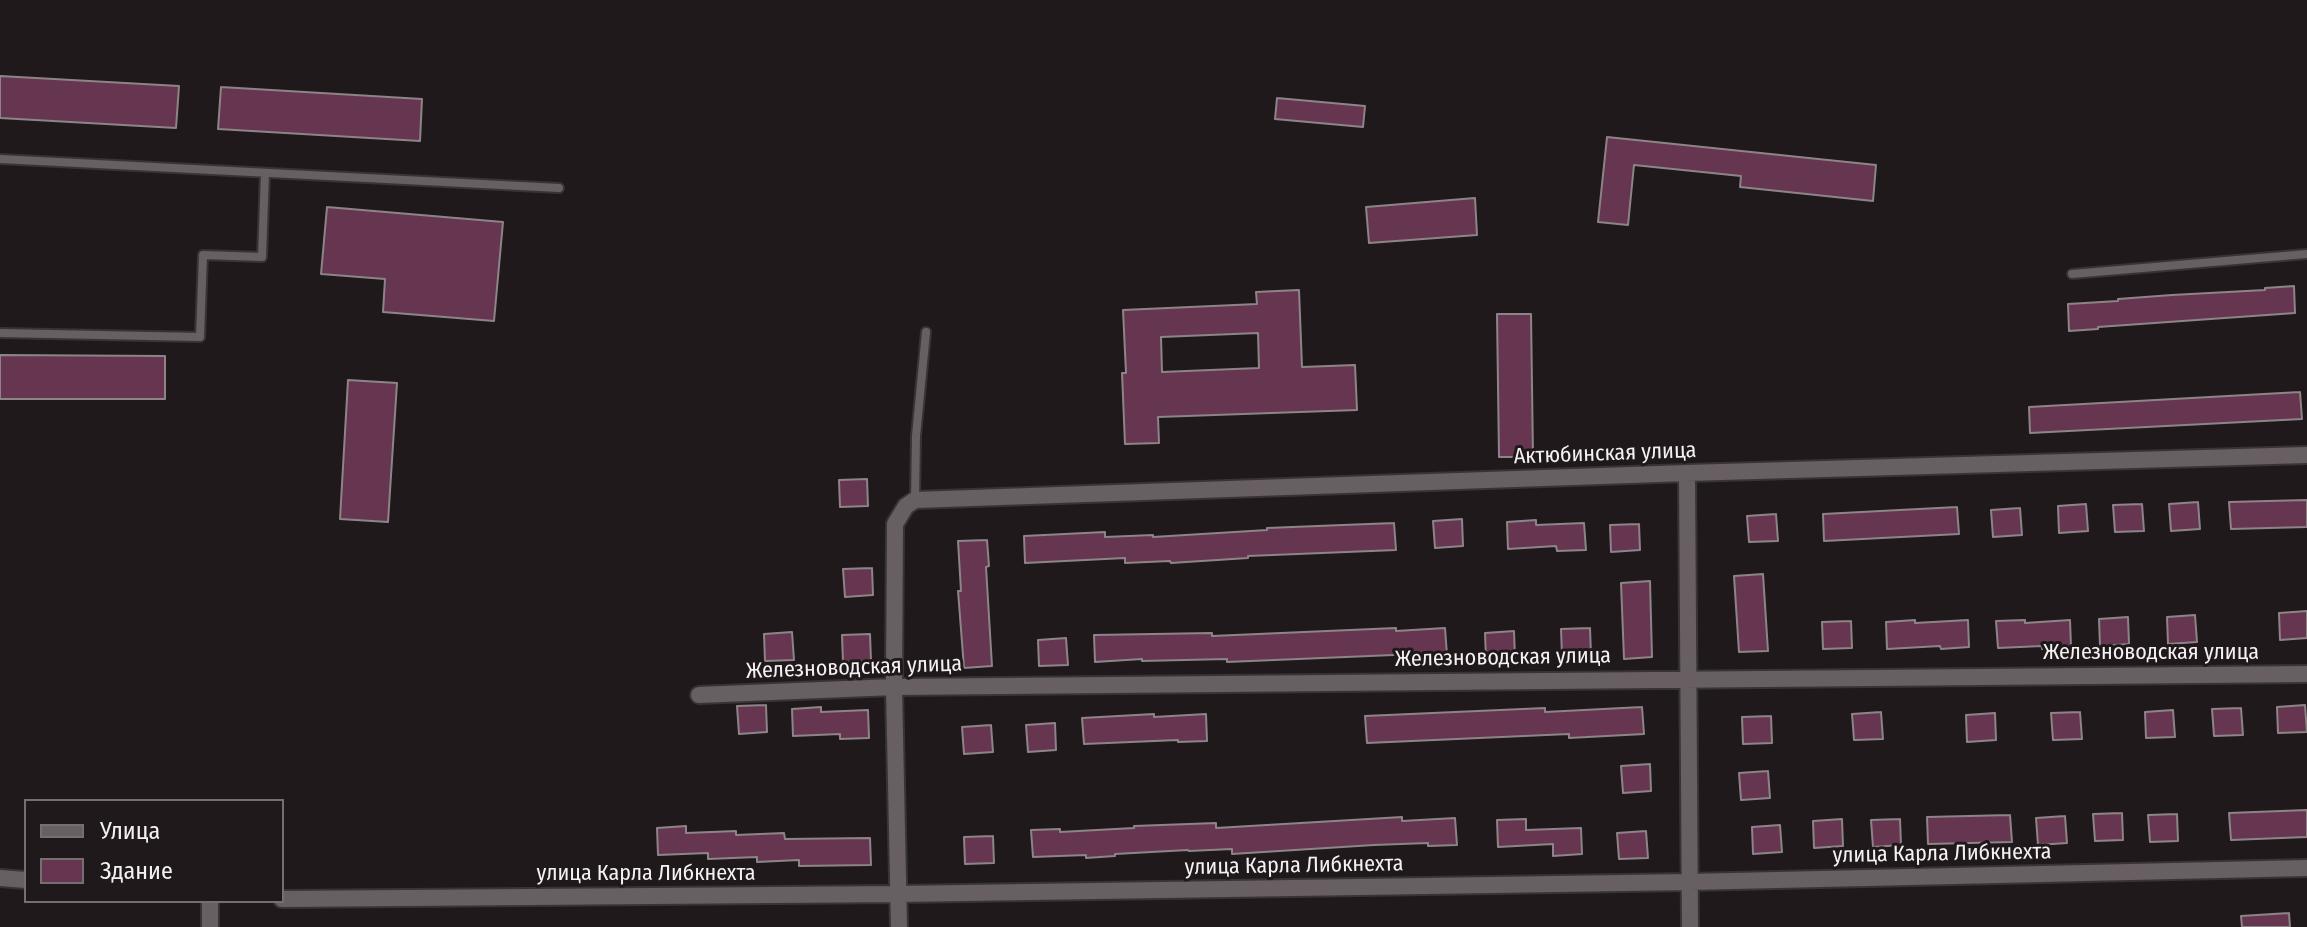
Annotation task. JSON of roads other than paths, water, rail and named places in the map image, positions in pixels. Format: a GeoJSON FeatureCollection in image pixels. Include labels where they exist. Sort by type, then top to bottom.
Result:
{"type":"FeatureCollection","features":[{"type":"Feature","properties":{"kind":"street","name":"Актюбинская улица"},"geometry":{"type":"LineString","coordinates":[[911,503],[1687,473],[2307,455]]}},
{"type":"Feature","properties":{"kind":"street"},"geometry":{"type":"LineString","coordinates":[[1687,473],[1690,927]]}},
{"type":"Feature","properties":{"kind":"street"},"geometry":{"type":"LineString","coordinates":[[899,927],[894,687],[895,524],[911,503]]}},
{"type":"Feature","properties":{"kind":"street","name":"Железноводская улица"},"geometry":{"type":"LineString","coordinates":[[699,695],[894,687],[2307,674]]}},
{"type":"Feature","properties":{"kind":"street","name":"улица Карла Либкнехта"},"geometry":{"type":"LineString","coordinates":[[284,899],[898,894],[1689,882],[2307,868]]}},
{"type":"Feature","properties":{"kind":"street"},"geometry":{"type":"LineString","coordinates":[[0,878],[24,880]]}},
{"type":"Feature","properties":{"kind":"street"},"geometry":{"type":"LineString","coordinates":[[210,903],[210,927]]}},
{"type":"Feature","properties":{"kind":"lane"},"geometry":{"type":"LineString","coordinates":[[0,159],[559,188]]}},
{"type":"Feature","properties":{"kind":"lane"},"geometry":{"type":"LineString","coordinates":[[0,333],[200,337],[203,255],[262,257],[265,173]]}},
{"type":"Feature","properties":{"kind":"lane"},"geometry":{"type":"LineString","coordinates":[[2072,274],[2307,254]]}},
{"type":"Feature","properties":{"kind":"lane"},"geometry":{"type":"LineString","coordinates":[[911,503],[926,332]]}}]}
